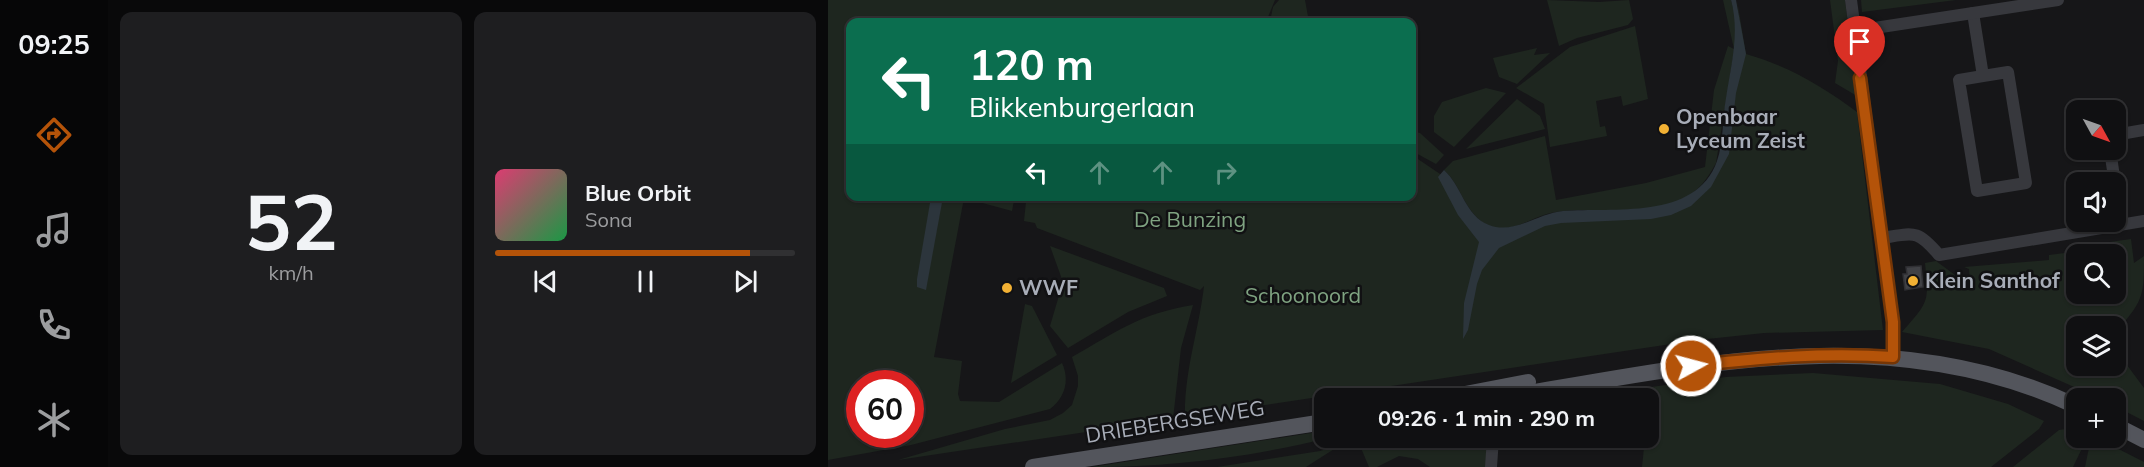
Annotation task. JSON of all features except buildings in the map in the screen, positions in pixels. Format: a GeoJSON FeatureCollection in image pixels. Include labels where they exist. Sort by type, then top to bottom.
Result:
{"type":"FeatureCollection","features":[{"type":"Feature","properties":{"kind":"main road"},"geometry":{"type":"LineString","coordinates":[[1514,388],[1532,382],[1562,386],[1777,356],[1853,354],[1893,357],[1989,372],[2066,402]]}},
{"type":"Feature","properties":{"kind":"main road","name":"DRIEBERGSEWEG"},"geometry":{"type":"LineString","coordinates":[[1033,467],[1314,424]]}},
{"type":"Feature","properties":{"kind":"main road"},"geometry":{"type":"LineString","coordinates":[[2126,431],[2144,440]]}},
{"type":"Feature","properties":{"kind":"street"},"geometry":{"type":"LineString","coordinates":[[1851,0],[1893,322],[1893,357]]}},
{"type":"Feature","properties":{"kind":"street"},"geometry":{"type":"LineString","coordinates":[[1855,31],[2058,0]]}},
{"type":"Feature","properties":{"kind":"street"},"geometry":{"type":"LineString","coordinates":[[1973,13],[1983,76]]}},
{"type":"Feature","properties":{"kind":"street"},"geometry":{"type":"LineString","coordinates":[[2008,72],[2026,183],[1977,191],[1959,80],[1983,76],[2008,72]]}},
{"type":"Feature","properties":{"kind":"street"},"geometry":{"type":"LineString","coordinates":[[2126,133],[2144,130]]}},
{"type":"Feature","properties":{"kind":"street"},"geometry":{"type":"LineString","coordinates":[[2126,223],[2144,221]]}},
{"type":"Feature","properties":{"kind":"street"},"geometry":{"type":"LineString","coordinates":[[1882,238],[1904,235],[1922,236],[1939,255],[2074,232]]}},
{"type":"Feature","properties":{"kind":"street"},"geometry":{"type":"LineString","coordinates":[[1491,467],[1492,448]]}},
{"type":"Feature","properties":{"kind":"green space","name":"Schoonoord"},"geometry":{"type":"Polygon","coordinates":[[[828,0],[1275,0],[1268,18],[846,18],[846,201],[963,201],[934,357],[962,361],[958,394],[960,401],[999,402],[1062,363],[1066,376],[1065,388],[1059,400],[1050,409],[924,442],[924,370],[846,370],[846,448],[894,448],[828,460],[828,0]]]}},
{"type":"Feature","properties":{"kind":"green space"},"geometry":{"type":"Polygon","coordinates":[[[1279,0],[1305,0],[1308,18],[1271,18],[1273,7],[1279,0]]]}},
{"type":"Feature","properties":{"kind":"green space"},"geometry":{"type":"Polygon","coordinates":[[[1547,0],[1599,2],[1629,0],[1633,19],[1628,25],[1577,38],[1559,46],[1547,0]]]}},
{"type":"Feature","properties":{"kind":"green space","name":"Schoonoord"},"geometry":{"type":"Polygon","coordinates":[[[1723,0],[1731,0],[1742,43],[1737,0],[1746,54],[1776,64],[1804,78],[1857,112],[1883,330],[1764,333],[1698,340],[1378,388],[1314,388],[1314,398],[1185,417],[1189,367],[1204,286],[1200,290],[1037,228],[1035,223],[1024,221],[1026,202],[1020,201],[1416,201],[1416,158],[1446,178],[1478,226],[1501,241],[1556,220],[1665,211],[1702,192],[1724,155],[1734,51],[1716,163],[1702,184],[1683,199],[1653,208],[1556,212],[1515,226],[1498,228],[1490,226],[1475,215],[1444,170],[1453,161],[1545,136],[1556,200],[1646,183],[1705,167],[1714,90],[1728,46],[1734,49],[1723,0]]]}},
{"type":"Feature","properties":{"kind":"green space"},"geometry":{"type":"Polygon","coordinates":[[[1830,0],[1845,0],[1857,96],[1835,83],[1838,61],[1830,0]]]}},
{"type":"Feature","properties":{"kind":"green space"},"geometry":{"type":"Polygon","coordinates":[[[1861,0],[1956,0],[1862,12],[1861,0]]]}},
{"type":"Feature","properties":{"kind":"green space"},"geometry":{"type":"Polygon","coordinates":[[[1635,26],[1648,99],[1623,106],[1621,96],[1596,101],[1600,127],[1605,126],[1607,136],[1550,147],[1544,104],[1516,88],[1570,47],[1635,26]]]}},
{"type":"Feature","properties":{"kind":"green space"},"geometry":{"type":"Polygon","coordinates":[[[1537,48],[1534,55],[1550,53],[1517,84],[1499,77],[1493,58],[1537,48]]]}},
{"type":"Feature","properties":{"kind":"green space"},"geometry":{"type":"Polygon","coordinates":[[[1486,88],[1506,93],[1454,147],[1434,132],[1434,116],[1442,102],[1486,88]]]}},
{"type":"Feature","properties":{"kind":"green space"},"geometry":{"type":"Polygon","coordinates":[[[1517,99],[1540,116],[1545,129],[1466,149],[1517,99]]]}},
{"type":"Feature","properties":{"kind":"green space"},"geometry":{"type":"Polygon","coordinates":[[[1416,132],[1444,155],[1436,164],[1416,153],[1416,132]]]}},
{"type":"Feature","properties":{"kind":"green space","name":"Schoonoord"},"geometry":{"type":"Polygon","coordinates":[[[975,201],[1014,201],[1012,211],[975,201]]]}},
{"type":"Feature","properties":{"kind":"green space"},"geometry":{"type":"Polygon","coordinates":[[[2131,239],[2134,263],[2144,256],[2143,288],[2134,310],[2126,320],[2126,316],[2066,316],[2066,376],[2126,376],[2126,364],[2144,388],[2144,421],[2126,412],[2126,388],[2076,388],[1989,349],[1902,332],[1918,314],[1925,301],[1927,286],[1925,263],[1936,261],[1959,278],[1970,282],[1969,269],[1964,267],[2049,260],[2049,255],[2066,253],[2066,304],[2126,304],[2126,244],[2095,244],[2131,239]]]}},
{"type":"Feature","properties":{"kind":"green space"},"geometry":{"type":"Polygon","coordinates":[[[1050,246],[1164,288],[1167,296],[1128,312],[1068,348],[1050,326],[1063,282],[1050,246]]]}},
{"type":"Feature","properties":{"kind":"green space"},"geometry":{"type":"Polygon","coordinates":[[[1025,304],[1032,306],[1057,355],[1011,383],[1025,304]]]}},
{"type":"Feature","properties":{"kind":"green space"},"geometry":{"type":"Polygon","coordinates":[[[1193,305],[1181,348],[1173,419],[898,460],[1005,429],[1050,420],[1072,405],[1078,386],[1078,376],[1072,357],[1116,331],[1143,319],[1193,305]]]}},
{"type":"Feature","properties":{"kind":"green space"},"geometry":{"type":"Polygon","coordinates":[[[1813,373],[1940,384],[2008,404],[2044,421],[2039,429],[1991,467],[1642,467],[1644,448],[1659,448],[1659,388],[1651,387],[1726,377],[1813,373]]]}},
{"type":"Feature","properties":{"kind":"green space"},"geometry":{"type":"Polygon","coordinates":[[[2066,429],[2066,448],[2082,448],[2073,467],[2013,467],[2059,430],[2066,429]]]}},
{"type":"Feature","properties":{"kind":"green space"},"geometry":{"type":"Polygon","coordinates":[[[1314,433],[1314,441],[1241,456],[1181,463],[1092,467],[1314,433]]]}},
{"type":"Feature","properties":{"kind":"green space"},"geometry":{"type":"Polygon","coordinates":[[[1336,448],[1306,467],[1217,467],[1336,448]]]}},
{"type":"Feature","properties":{"kind":"green space"},"geometry":{"type":"Polygon","coordinates":[[[1361,448],[1489,448],[1489,467],[1430,467],[1418,459],[1399,456],[1377,467],[1369,467],[1361,448]]]}},
{"type":"Feature","properties":{"kind":"green space"},"geometry":{"type":"Polygon","coordinates":[[[2089,448],[2117,448],[2144,462],[2144,467],[2085,467],[2089,448]]]}},
{"type":"Feature","properties":{"kind":"shaded area"},"geometry":{"type":"Polygon","coordinates":[[[1731,0],[1736,0],[1746,54],[1736,93],[1729,154],[1711,187],[1691,206],[1671,215],[1651,219],[1561,223],[1545,226],[1499,248],[1482,270],[1468,330],[1463,339],[1464,303],[1479,242],[1458,215],[1438,177],[1444,170],[1474,215],[1489,225],[1498,227],[1517,225],[1563,211],[1650,207],[1672,202],[1691,194],[1706,180],[1719,153],[1735,37],[1731,0]]]}},
{"type":"Feature","properties":{"kind":"shaded area"},"geometry":{"type":"Polygon","coordinates":[[[930,201],[942,201],[926,290],[917,287],[930,201]]]}},
{"type":"Feature","properties":{"kind":"place","name":"Openbaar Lyceum Zeist"},"geometry":{"type":"Point","coordinates":[1664,129]}},
{"type":"Feature","properties":{"kind":"place","name":"Klein Santhof"},"geometry":{"type":"Point","coordinates":[1913,281]}},
{"type":"Feature","properties":{"kind":"place","name":"WWF"},"geometry":{"type":"Point","coordinates":[1007,288]}},
{"type":"Feature","properties":{"kind":"route"},"geometry":{"type":"LineString","coordinates":[[1691,366],[1777,356],[1853,354],[1893,357],[1893,322],[1860,78]]}},
{"type":"Feature","properties":{"kind":"park label","name":"De Bunzing"},"geometry":{"type":"Point","coordinates":[1190,220]}}]}
